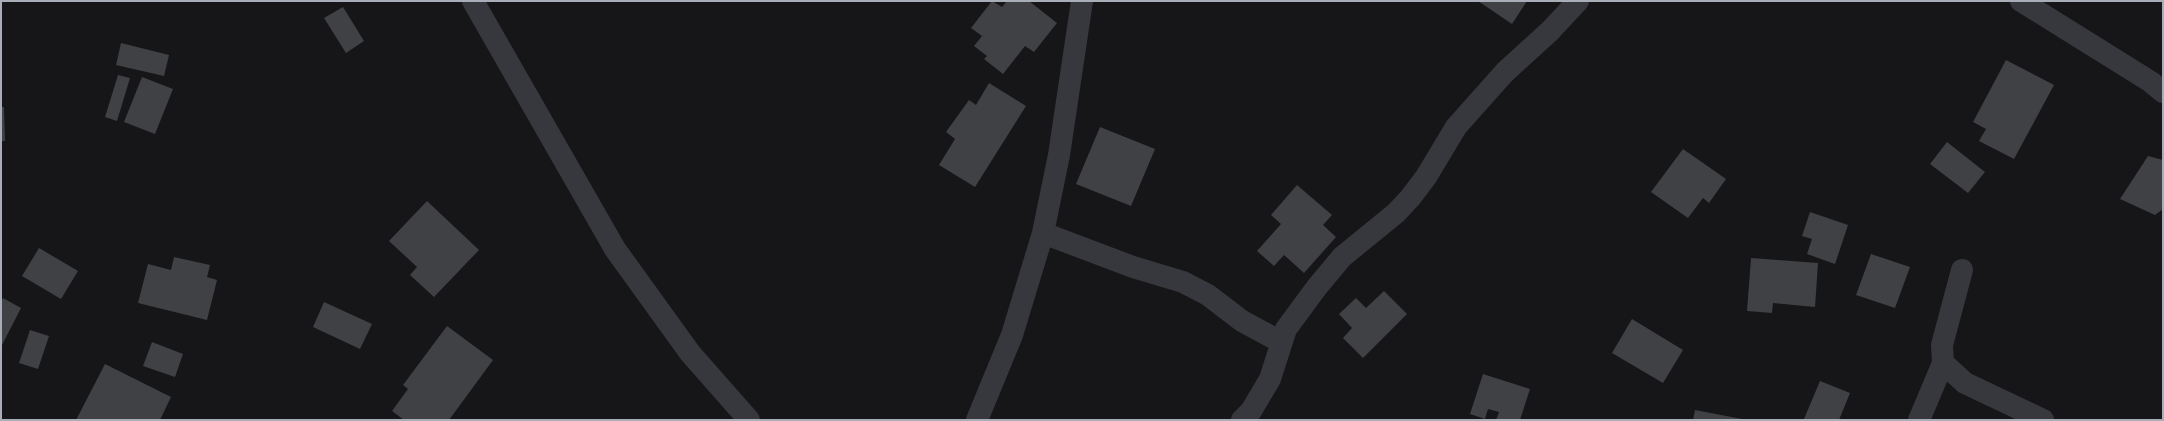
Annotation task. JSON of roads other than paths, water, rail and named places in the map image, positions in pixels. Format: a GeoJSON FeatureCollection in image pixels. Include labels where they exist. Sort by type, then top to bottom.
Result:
{"type":"FeatureCollection","features":[{"type":"Feature","properties":{"kind":"street"},"geometry":{"type":"LineString","coordinates":[[473,1],[615,249],[690,353],[749,420]]}},
{"type":"Feature","properties":{"kind":"street"},"geometry":{"type":"LineString","coordinates":[[976,420],[1012,335],[1043,233],[1059,155],[1082,1]]}},
{"type":"Feature","properties":{"kind":"street"},"geometry":{"type":"LineString","coordinates":[[1242,420],[1251,411],[1270,379],[1286,329],[1342,257],[1390,218],[1410,198],[1426,178],[1456,127],[1505,72],[1550,31],[1578,1]]}},
{"type":"Feature","properties":{"kind":"street"},"geometry":{"type":"LineString","coordinates":[[2021,1],[2151,82],[2163,92]]}},
{"type":"Feature","properties":{"kind":"street"},"geometry":{"type":"LineString","coordinates":[[1043,233],[1133,266],[1183,282],[1208,295],[1242,321],[1281,342]]}},
{"type":"Feature","properties":{"kind":"street"},"geometry":{"type":"LineString","coordinates":[[1919,420],[1943,363],[1942,345],[1962,270]]}},
{"type":"Feature","properties":{"kind":"street"},"geometry":{"type":"LineString","coordinates":[[1943,363],[1965,383],[2043,420]]}}]}
